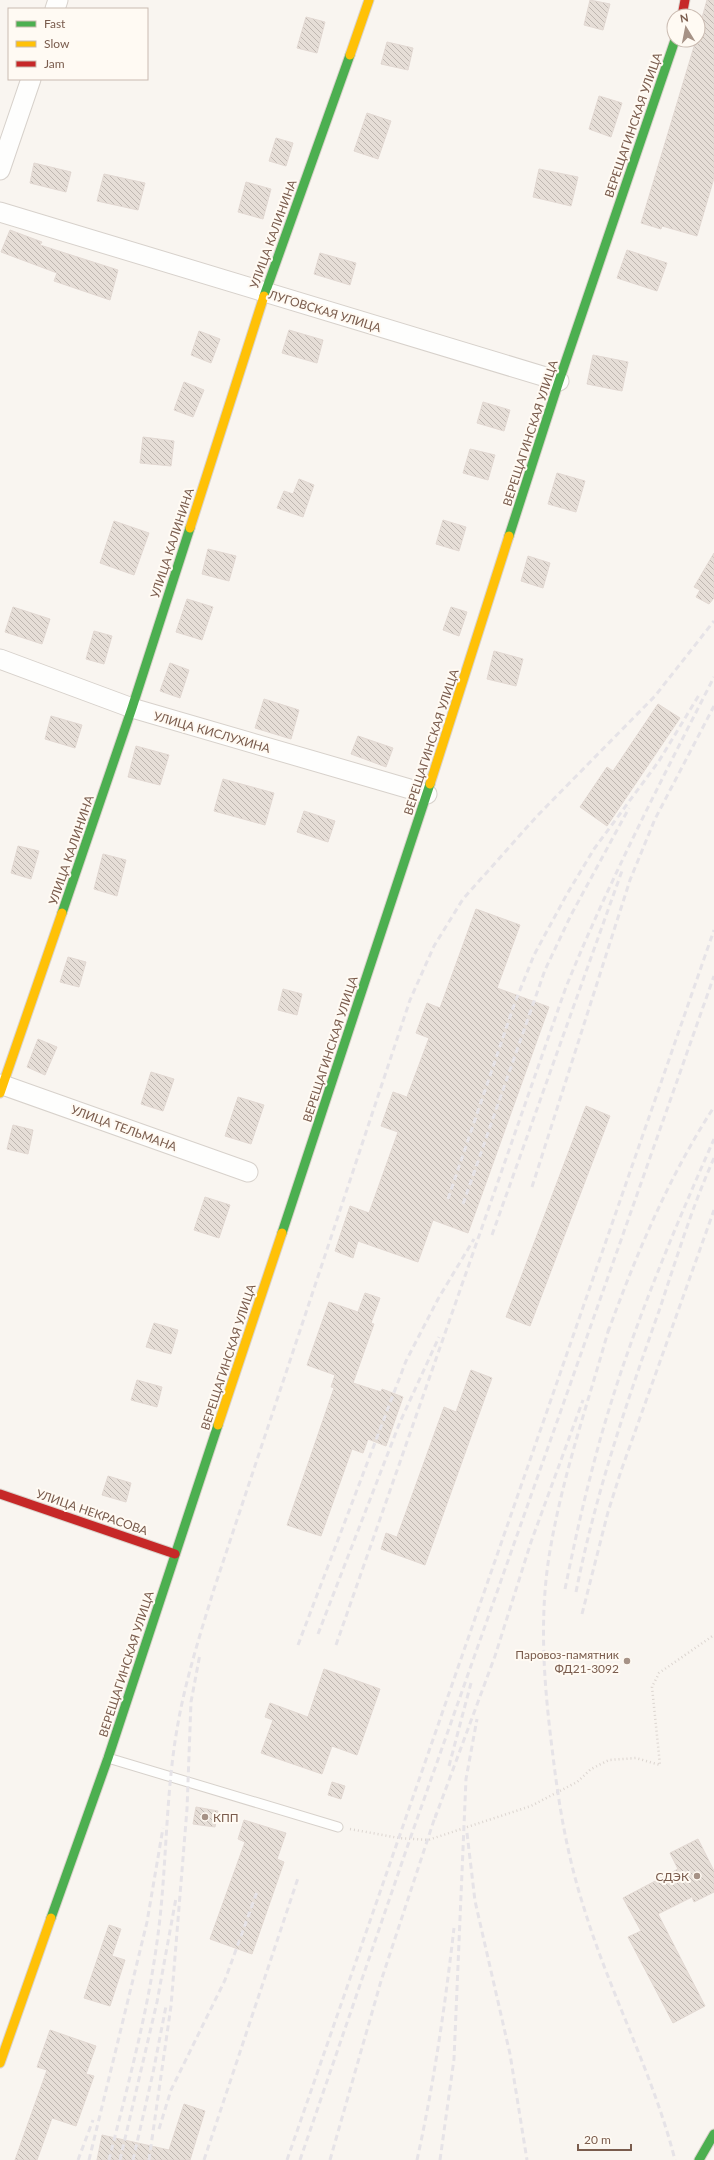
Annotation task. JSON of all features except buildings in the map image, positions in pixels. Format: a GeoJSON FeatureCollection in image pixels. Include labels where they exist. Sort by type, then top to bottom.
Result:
{"type":"FeatureCollection","features":[{"type":"Feature","properties":{"kind":"main road","name":"УЛИЦА КАЛИНИНА"},"geometry":{"type":"LineString","coordinates":[[1,1088],[132,708],[264,293],[369,0]]}},
{"type":"Feature","properties":{"kind":"main road","name":"ВЕРЕЩАГИНСКАЯ УЛИЦА"},"geometry":{"type":"LineString","coordinates":[[0,2063],[108,1758],[427,794],[559,382],[672,48]]}},
{"type":"Feature","properties":{"kind":"main road","name":"УЛИЦА НЕКРАСОВА"},"geometry":{"type":"LineString","coordinates":[[0,1494],[176,1554]]}},
{"type":"Feature","properties":{"kind":"main road"},"geometry":{"type":"LineString","coordinates":[[699,2160],[714,2134]]}},
{"type":"Feature","properties":{"kind":"street"},"geometry":{"type":"LineString","coordinates":[[0,170],[31,80]]}},
{"type":"Feature","properties":{"kind":"street","name":"ЛУГОВСКАЯ УЛИЦА"},"geometry":{"type":"LineString","coordinates":[[0,212],[559,382]]}},
{"type":"Feature","properties":{"kind":"street","name":"УЛИЦА КИСЛУХИНА"},"geometry":{"type":"LineString","coordinates":[[0,659],[132,708],[427,794]]}},
{"type":"Feature","properties":{"kind":"street","name":"УЛИЦА ТЕЛЬМАНА"},"geometry":{"type":"LineString","coordinates":[[1,1088],[248,1172]]}},
{"type":"Feature","properties":{"kind":"lane"},"geometry":{"type":"LineString","coordinates":[[108,1758],[338,1826]]}},
{"type":"Feature","properties":{"kind":"path"},"geometry":{"type":"LineString","coordinates":[[338,1826],[399,1838],[428,1840],[531,1806],[577,1782],[591,1769],[609,1760],[636,1758],[660,1765],[652,1687],[659,1673],[714,1635]]}},
{"type":"Feature","properties":{"kind":"railway"},"geometry":{"type":"LineString","coordinates":[[109,2160],[136,2052],[153,1970],[163,1889],[173,1755],[180,1711],[198,1641],[410,1000],[434,946],[463,899],[537,816],[655,696],[714,621]]}},
{"type":"Feature","properties":{"kind":"railway"},"geometry":{"type":"LineString","coordinates":[[336,1645],[566,987],[618,869],[714,677]]}},
{"type":"Feature","properties":{"kind":"railway"},"geometry":{"type":"LineString","coordinates":[[448,1199],[514,1005],[534,955],[567,894],[594,849],[659,761],[699,695]]}},
{"type":"Feature","properties":{"kind":"railway"},"geometry":{"type":"LineString","coordinates":[[532,1187],[630,880],[655,819],[714,706]]}},
{"type":"Feature","properties":{"kind":"railway"},"geometry":{"type":"LineString","coordinates":[[463,1204],[545,970],[571,915],[629,808]]}},
{"type":"Feature","properties":{"kind":"railway"},"geometry":{"type":"LineString","coordinates":[[492,1235],[623,868]]}},
{"type":"Feature","properties":{"kind":"railway"},"geometry":{"type":"LineString","coordinates":[[287,2160],[714,930]]}},
{"type":"Feature","properties":{"kind":"railway"},"geometry":{"type":"LineString","coordinates":[[300,2160],[410,1839],[714,976]]}},
{"type":"Feature","properties":{"kind":"railway"},"geometry":{"type":"LineString","coordinates":[[608,1332],[642,1245],[668,1188],[682,1160],[714,1107]]}},
{"type":"Feature","properties":{"kind":"railway"},"geometry":{"type":"LineString","coordinates":[[565,1589],[587,1488],[616,1388],[645,1304],[714,1139]]}},
{"type":"Feature","properties":{"kind":"railway"},"geometry":{"type":"LineString","coordinates":[[576,1592],[592,1521],[623,1415],[685,1234],[714,1158]]}},
{"type":"Feature","properties":{"kind":"railway"},"geometry":{"type":"LineString","coordinates":[[582,1614],[608,1512],[621,1471],[714,1210]]}},
{"type":"Feature","properties":{"kind":"railway"},"geometry":{"type":"LineString","coordinates":[[298,1645],[406,1361],[438,1299],[474,1239]]}},
{"type":"Feature","properties":{"kind":"railway"},"geometry":{"type":"LineString","coordinates":[[609,1328],[570,1463],[556,1517],[551,1545],[547,1571],[544,1624],[547,1703],[561,1814],[578,1889],[594,1940],[655,2096],[675,2160]]}},
{"type":"Feature","properties":{"kind":"railway"},"geometry":{"type":"LineString","coordinates":[[318,1634],[400,1422],[439,1337]]}},
{"type":"Feature","properties":{"kind":"railway"},"geometry":{"type":"LineString","coordinates":[[435,1818],[495,1656],[531,1542],[583,1400]]}},
{"type":"Feature","properties":{"kind":"railway"},"geometry":{"type":"LineString","coordinates":[[149,2160],[171,2006],[187,1809],[191,1702],[200,1654]]}},
{"type":"Feature","properties":{"kind":"railway"},"geometry":{"type":"LineString","coordinates":[[449,1766],[471,1683]]}},
{"type":"Feature","properties":{"kind":"railway"},"geometry":{"type":"LineString","coordinates":[[440,2160],[454,2059],[466,1779],[477,1719]]}},
{"type":"Feature","properties":{"kind":"railway"},"geometry":{"type":"LineString","coordinates":[[330,2160],[381,1981],[436,1814]]}},
{"type":"Feature","properties":{"kind":"railway"},"geometry":{"type":"LineString","coordinates":[[89,2160],[147,1922],[163,1828]]}},
{"type":"Feature","properties":{"kind":"railway"},"geometry":{"type":"LineString","coordinates":[[467,1833],[475,1901],[510,2054],[527,2160]]}},
{"type":"Feature","properties":{"kind":"railway"},"geometry":{"type":"LineString","coordinates":[[204,2160],[298,1878]]}},
{"type":"Feature","properties":{"kind":"railway"},"geometry":{"type":"LineString","coordinates":[[159,2129],[171,2090],[225,1980],[257,1892]]}},
{"type":"Feature","properties":{"kind":"railway"},"geometry":{"type":"LineString","coordinates":[[120,2160],[157,2002],[176,1898]]}},
{"type":"Feature","properties":{"kind":"railway"},"geometry":{"type":"LineString","coordinates":[[417,2160],[429,2102],[447,1986],[454,1928]]}},
{"type":"Feature","properties":{"kind":"railway"},"geometry":{"type":"LineString","coordinates":[[133,2160],[153,2073],[166,2006]]}},
{"type":"Feature","properties":{"kind":"railway"},"geometry":{"type":"LineString","coordinates":[[78,2160],[93,2120]]}},
{"type":"Feature","properties":{"kind":"traffic: fast"},"geometry":{"type":"LineString","coordinates":[[509,536],[559,381],[672,48]]}},
{"type":"Feature","properties":{"kind":"traffic: fast"},"geometry":{"type":"LineString","coordinates":[[264,296],[350,55]]}},
{"type":"Feature","properties":{"kind":"traffic: fast"},"geometry":{"type":"LineString","coordinates":[[62,913],[132,708],[190,528]]}},
{"type":"Feature","properties":{"kind":"traffic: fast"},"geometry":{"type":"LineString","coordinates":[[282,1233],[430,784]]}},
{"type":"Feature","properties":{"kind":"traffic: fast"},"geometry":{"type":"LineString","coordinates":[[51,1918],[108,1758],[218,1425]]}},
{"type":"Feature","properties":{"kind":"traffic: fast"},"geometry":{"type":"LineString","coordinates":[[699,2160],[714,2134]]}},
{"type":"Feature","properties":{"kind":"traffic: slow"},"geometry":{"type":"LineString","coordinates":[[350,55],[369,0]]}},
{"type":"Feature","properties":{"kind":"traffic: slow"},"geometry":{"type":"LineString","coordinates":[[190,528],[264,296]]}},
{"type":"Feature","properties":{"kind":"traffic: slow"},"geometry":{"type":"LineString","coordinates":[[430,784],[509,536]]}},
{"type":"Feature","properties":{"kind":"traffic: slow"},"geometry":{"type":"LineString","coordinates":[[0,1093],[62,913]]}},
{"type":"Feature","properties":{"kind":"traffic: slow"},"geometry":{"type":"LineString","coordinates":[[218,1425],[282,1233]]}},
{"type":"Feature","properties":{"kind":"traffic: slow"},"geometry":{"type":"LineString","coordinates":[[0,2063],[51,1918]]}},
{"type":"Feature","properties":{"kind":"traffic: jam"},"geometry":{"type":"LineString","coordinates":[[684,8],[685,0]]}},
{"type":"Feature","properties":{"kind":"traffic: jam"},"geometry":{"type":"LineString","coordinates":[[0,1494],[175,1554]]}},
{"type":"Feature","properties":{"kind":"place","name":"Паровоз-памятник ФД21-3092"},"geometry":{"type":"Point","coordinates":[627,1661]}},
{"type":"Feature","properties":{"kind":"place","name":"КПП"},"geometry":{"type":"Point","coordinates":[205,1817]}},
{"type":"Feature","properties":{"kind":"place","name":"СДЭК"},"geometry":{"type":"Point","coordinates":[697,1876]}}]}
